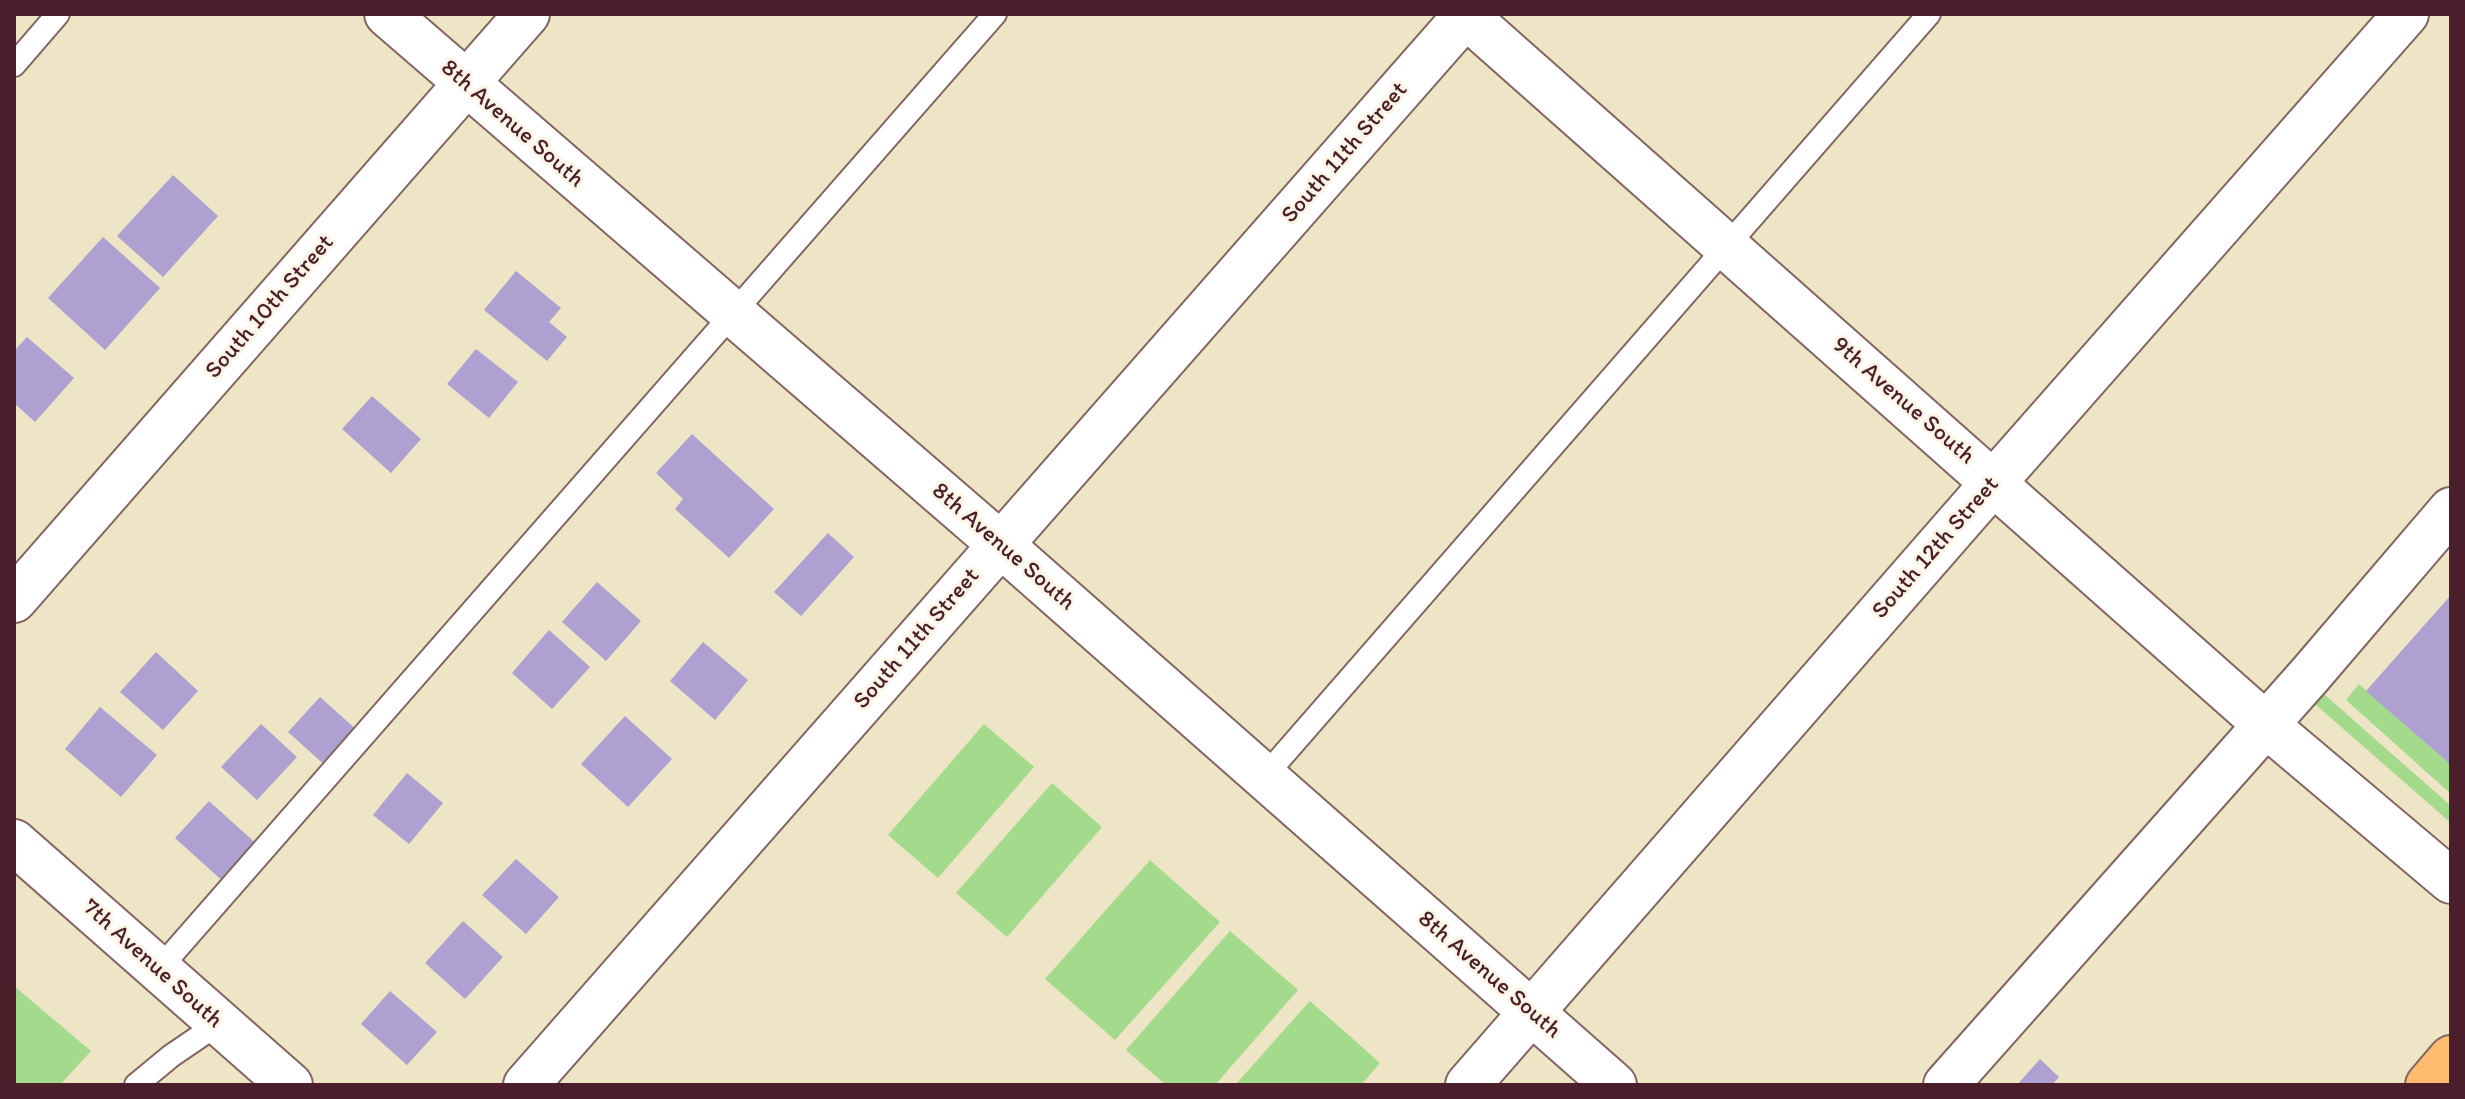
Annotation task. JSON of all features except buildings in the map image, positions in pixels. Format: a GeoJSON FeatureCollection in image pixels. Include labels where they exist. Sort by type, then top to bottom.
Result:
{"type":"FeatureCollection","features":[{"type":"Feature","properties":{"kind":"main road"},"geometry":{"type":"LineString","coordinates":[[2428,1085],[2451,1058]]}},
{"type":"Feature","properties":{"kind":"street","name":"8th Avenue South"},"geometry":{"type":"LineString","coordinates":[[387,14],[1000,544],[1614,1085]]}},
{"type":"Feature","properties":{"kind":"street","name":"South 10th Street"},"geometry":{"type":"LineString","coordinates":[[14,600],[527,14]]}},
{"type":"Feature","properties":{"kind":"street","name":"South 12th Street"},"geometry":{"type":"LineString","coordinates":[[1468,1085],[2406,14]]}},
{"type":"Feature","properties":{"kind":"street","name":"9th Avenue South"},"geometry":{"type":"LineString","coordinates":[[1466,15],[2265,724],[2451,881]]}},
{"type":"Feature","properties":{"kind":"street","name":"South 11th Street"},"geometry":{"type":"LineString","coordinates":[[526,1085],[1466,15]]}},
{"type":"Feature","properties":{"kind":"street"},"geometry":{"type":"LineString","coordinates":[[1946,1085],[2310,675],[2451,510]]}},
{"type":"Feature","properties":{"kind":"street","name":"7th Avenue South"},"geometry":{"type":"LineString","coordinates":[[14,842],[290,1085]]}},
{"type":"Feature","properties":{"kind":"lane"},"geometry":{"type":"LineString","coordinates":[[14,65],[58,14]]}},
{"type":"Feature","properties":{"kind":"lane"},"geometry":{"type":"LineString","coordinates":[[159,969],[995,14]]}},
{"type":"Feature","properties":{"kind":"lane"},"geometry":{"type":"LineString","coordinates":[[1264,777],[1929,14]]}},
{"type":"Feature","properties":{"kind":"lane"},"geometry":{"type":"LineString","coordinates":[[136,1085],[218,1024]]}},
{"type":"Feature","properties":{"kind":"green space"},"geometry":{"type":"Polygon","coordinates":[[[2359,684],[2451,765],[2451,794],[2346,700],[2359,684]]]}},
{"type":"Feature","properties":{"kind":"green space"},"geometry":{"type":"Polygon","coordinates":[[[2316,687],[2451,806],[2451,823],[2316,705],[2313,701],[2316,687]]]}},
{"type":"Feature","properties":{"kind":"green space"},"geometry":{"type":"Polygon","coordinates":[[[984,724],[1034,767],[938,878],[888,835],[984,724]]]}},
{"type":"Feature","properties":{"kind":"green space"},"geometry":{"type":"Polygon","coordinates":[[[1052,783],[1102,827],[1007,937],[956,893],[1052,783]]]}},
{"type":"Feature","properties":{"kind":"green space"},"geometry":{"type":"Polygon","coordinates":[[[1150,860],[1220,922],[1115,1040],[1045,979],[1150,860]]]}},
{"type":"Feature","properties":{"kind":"green space"},"geometry":{"type":"Polygon","coordinates":[[[1230,931],[1298,990],[1215,1085],[1166,1085],[1126,1050],[1230,931]]]}},
{"type":"Feature","properties":{"kind":"green space"},"geometry":{"type":"Polygon","coordinates":[[[14,986],[91,1051],[60,1085],[14,1085],[14,986]]]}},
{"type":"Feature","properties":{"kind":"green space"},"geometry":{"type":"Polygon","coordinates":[[[1310,1001],[1380,1063],[1361,1085],[1235,1085],[1310,1001]]]}}]}
